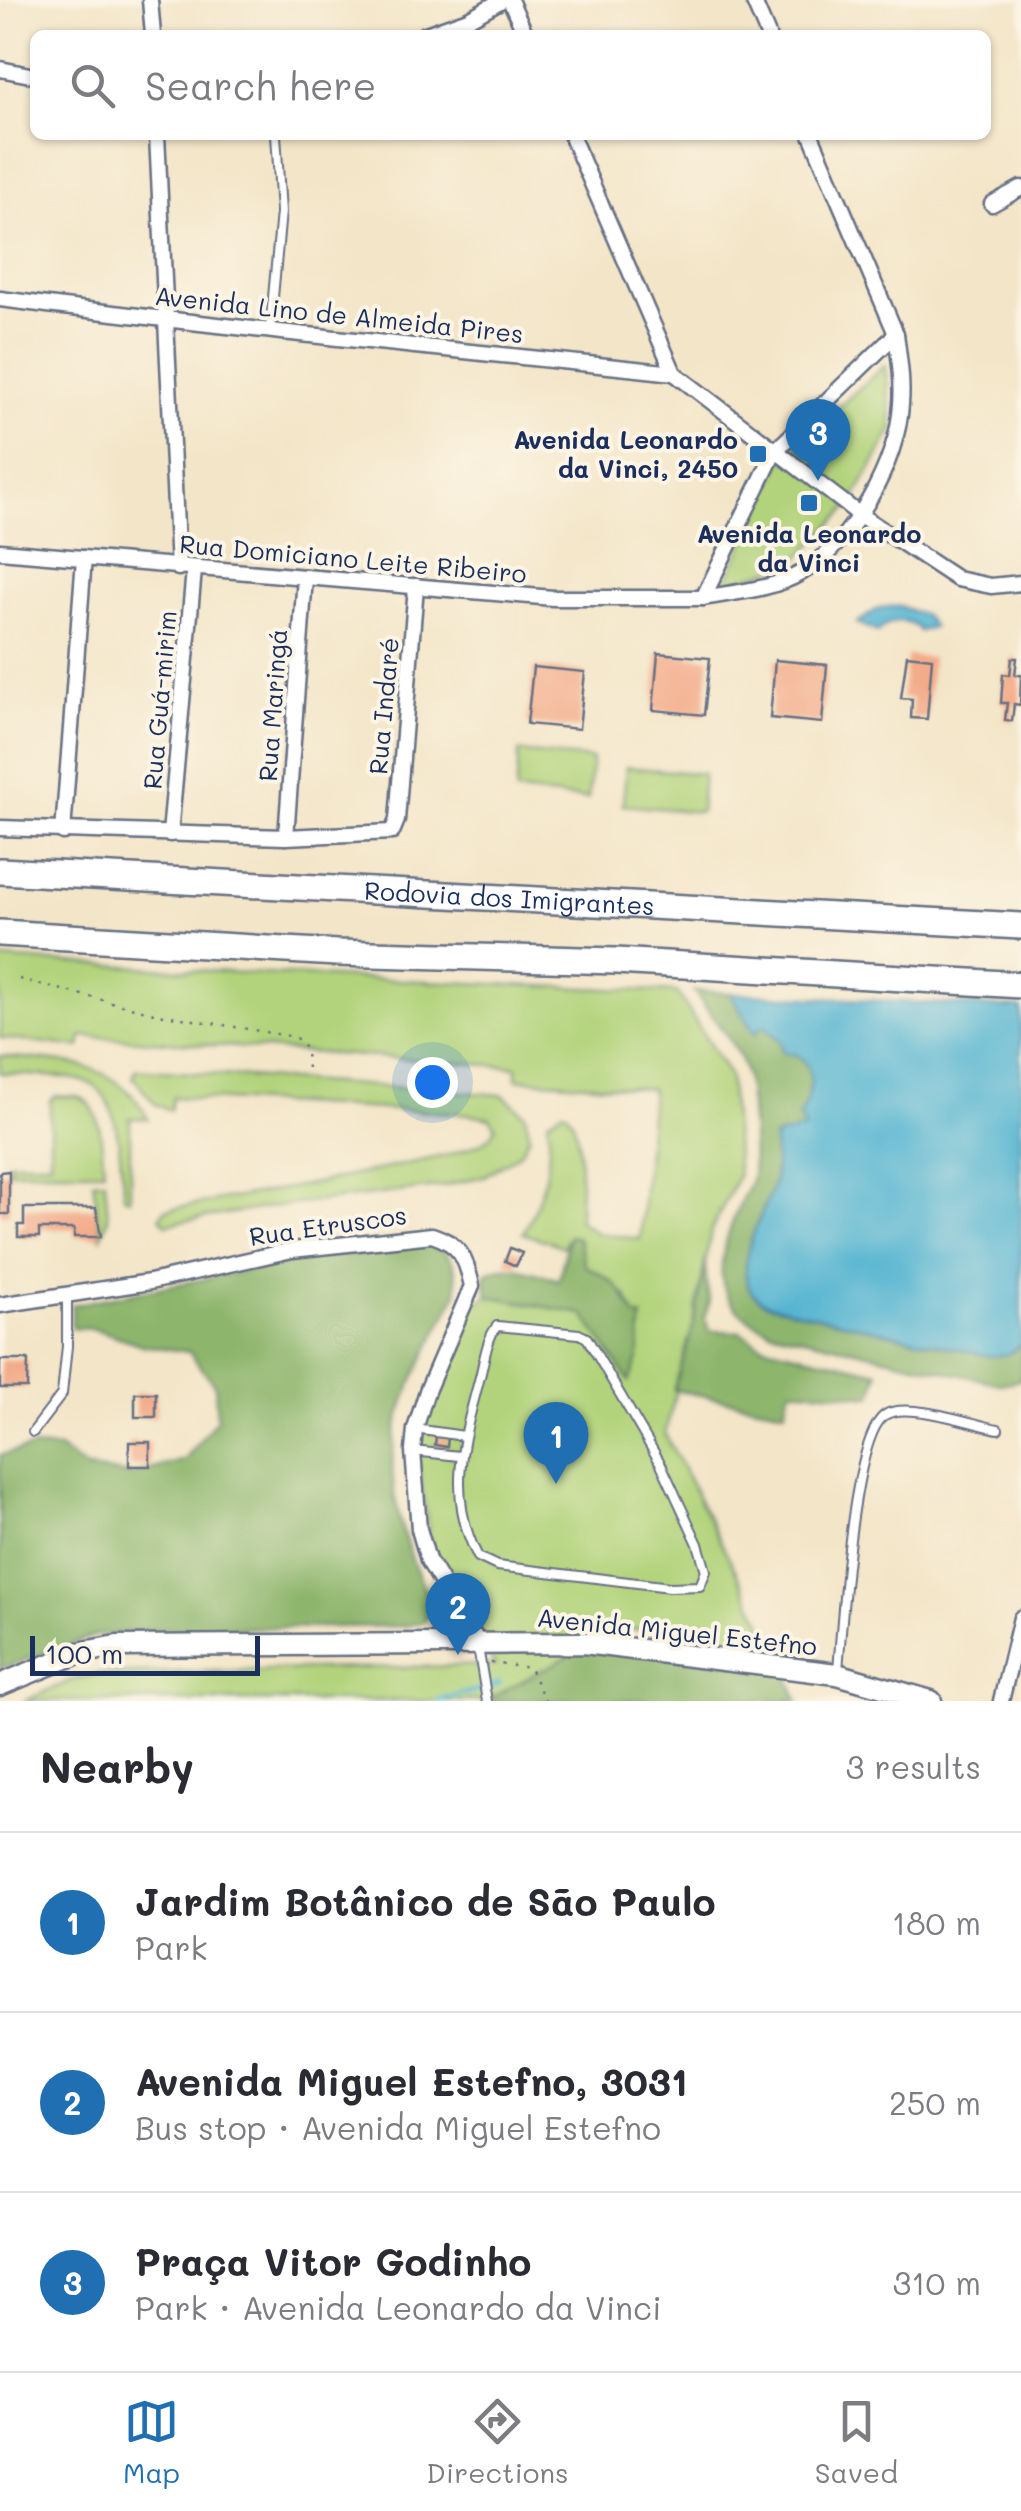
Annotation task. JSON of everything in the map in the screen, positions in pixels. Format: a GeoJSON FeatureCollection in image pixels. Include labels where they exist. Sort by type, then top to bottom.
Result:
{"type":"FeatureCollection","features":[{"type":"Feature","properties":{"kind":"highway","name":"Rodovia dos Imigrantes"},"geometry":{"type":"LineString","coordinates":[[0,871],[1021,926]]}},
{"type":"Feature","properties":{"kind":"highway"},"geometry":{"type":"LineString","coordinates":[[0,933],[336,953],[616,961],[1021,985]]}},
{"type":"Feature","properties":{"kind":"main road","name":"Avenida Miguel Estefno"},"geometry":{"type":"LineString","coordinates":[[0,1686],[78,1653],[117,1646],[479,1652],[584,1643],[837,1674],[931,1701]]}},
{"type":"Feature","properties":{"kind":"street"},"geometry":{"type":"LineString","coordinates":[[150,0],[152,30]]}},
{"type":"Feature","properties":{"kind":"street"},"geometry":{"type":"LineString","coordinates":[[437,30],[502,0]]}},
{"type":"Feature","properties":{"kind":"street"},"geometry":{"type":"LineString","coordinates":[[510,0],[524,30]]}},
{"type":"Feature","properties":{"kind":"street"},"geometry":{"type":"LineString","coordinates":[[753,0],[766,30]]}},
{"type":"Feature","properties":{"kind":"street"},"geometry":{"type":"LineString","coordinates":[[0,69],[30,75]]}},
{"type":"Feature","properties":{"kind":"street"},"geometry":{"type":"LineString","coordinates":[[157,140],[178,568]]}},
{"type":"Feature","properties":{"kind":"street"},"geometry":{"type":"LineString","coordinates":[[573,140],[674,374],[860,516],[958,579],[991,586],[1021,584]]}},
{"type":"Feature","properties":{"kind":"street","name":"Rua Domiciano Leite Ribeiro"},"geometry":{"type":"LineString","coordinates":[[0,551],[554,598],[703,598],[758,588],[799,574],[834,549],[860,516],[893,445],[901,408],[896,334],[813,140]]}},
{"type":"Feature","properties":{"kind":"street"},"geometry":{"type":"LineString","coordinates":[[992,204],[1021,188]]}},
{"type":"Feature","properties":{"kind":"street","name":"Avenida Lino de Almeida Pires"},"geometry":{"type":"LineString","coordinates":[[0,299],[164,321],[674,374]]}},
{"type":"Feature","properties":{"kind":"street"},"geometry":{"type":"LineString","coordinates":[[703,598],[775,451],[896,334]]}},
{"type":"Feature","properties":{"kind":"street"},"geometry":{"type":"LineString","coordinates":[[63,832],[84,558]]}},
{"type":"Feature","properties":{"kind":"street","name":"Rua Guá-mirim"},"geometry":{"type":"LineString","coordinates":[[170,834],[194,570]]}},
{"type":"Feature","properties":{"kind":"street","name":"Rua Maringá"},"geometry":{"type":"LineString","coordinates":[[286,837],[305,577]]}},
{"type":"Feature","properties":{"kind":"street","name":"Rua Indaré"},"geometry":{"type":"LineString","coordinates":[[286,837],[384,834],[394,829],[416,586]]}},
{"type":"Feature","properties":{"kind":"street"},"geometry":{"type":"LineString","coordinates":[[0,828],[286,837]]}},
{"type":"Feature","properties":{"kind":"street","name":"Rua Etruscos"},"geometry":{"type":"LineString","coordinates":[[0,1305],[150,1282],[292,1250],[432,1235],[450,1240],[461,1250],[472,1286],[427,1391],[412,1451],[417,1514],[428,1560],[479,1652]]}},
{"type":"Feature","properties":{"kind":"street"},"geometry":{"type":"LineString","coordinates":[[1001,1701],[1021,1618]]}},
{"type":"Feature","properties":{"kind":"lane"},"geometry":{"type":"LineString","coordinates":[[270,329],[281,212],[276,140]]}},
{"type":"Feature","properties":{"kind":"lane"},"geometry":{"type":"LineString","coordinates":[[33,1432],[62,1394],[68,1346],[68,1294]]}},
{"type":"Feature","properties":{"kind":"lane"},"geometry":{"type":"LineString","coordinates":[[494,1328],[584,1335],[666,1476],[703,1556],[706,1571],[702,1584],[693,1588],[670,1587],[487,1564],[478,1557],[462,1520],[458,1498],[460,1456],[494,1328]]}},
{"type":"Feature","properties":{"kind":"lane"},"geometry":{"type":"LineString","coordinates":[[837,1674],[851,1527],[878,1423],[886,1415],[911,1411],[998,1429]]}},
{"type":"Feature","properties":{"kind":"lane"},"geometry":{"type":"LineString","coordinates":[[415,1429],[464,1436]]}},
{"type":"Feature","properties":{"kind":"lane"},"geometry":{"type":"LineString","coordinates":[[412,1451],[460,1456]]}},
{"type":"Feature","properties":{"kind":"lane"},"geometry":{"type":"LineString","coordinates":[[479,1652],[487,1699]]}},
{"type":"Feature","properties":{"kind":"path"},"geometry":{"type":"LineString","coordinates":[[19,979],[158,1014],[294,1036],[306,1049],[306,1072]]}},
{"type":"Feature","properties":{"kind":"path"},"geometry":{"type":"LineString","coordinates":[[479,1652],[530,1668],[545,1701]]}},
{"type":"Feature","properties":{"kind":"green space"},"geometry":{"type":"Polygon","coordinates":[[[885,365],[893,429],[850,506],[794,563],[725,584],[783,457],[885,365]]]}},
{"type":"Feature","properties":{"kind":"green space"},"geometry":{"type":"Polygon","coordinates":[[[519,752],[592,759],[588,799],[516,792],[519,752]]]}},
{"type":"Feature","properties":{"kind":"green space"},"geometry":{"type":"Polygon","coordinates":[[[626,767],[703,774],[700,812],[623,805],[626,767]]]}},
{"type":"Feature","properties":{"kind":"green space"},"geometry":{"type":"Polygon","coordinates":[[[0,959],[677,992],[729,1075],[738,1175],[711,1231],[693,1326],[665,1434],[778,1653],[619,1627],[658,1701],[24,1701],[72,1680],[98,1674],[495,1665],[433,1558],[417,1459],[424,1419],[468,1308],[488,1296],[583,1314],[629,1380],[639,1318],[627,1296],[585,1266],[578,1238],[566,1240],[564,1247],[523,1233],[544,1178],[548,1120],[564,1110],[576,1130],[579,1221],[597,1233],[640,1239],[652,1089],[517,1079],[517,1067],[82,1036],[80,1047],[0,1038],[0,959]]]}},
{"type":"Feature","properties":{"kind":"green space"},"geometry":{"type":"Polygon","coordinates":[[[694,991],[730,993],[755,1034],[767,1026],[780,1039],[784,1053],[803,1060],[810,1076],[808,1096],[799,1115],[804,1129],[774,1138],[773,1185],[752,1238],[745,1271],[748,1286],[757,1298],[773,1306],[989,1356],[1017,1348],[1021,1342],[1021,1380],[1000,1384],[770,1330],[734,1306],[722,1277],[722,1260],[752,1175],[748,1090],[735,1049],[694,991]]]}},
{"type":"Feature","properties":{"kind":"green space"},"geometry":{"type":"Polygon","coordinates":[[[0,1056],[85,1067],[120,1084],[135,1099],[148,1119],[130,1118],[130,1199],[124,1196],[113,1115],[98,1089],[65,1078],[0,1073],[0,1056]]]}},
{"type":"Feature","properties":{"kind":"green space"},"geometry":{"type":"Polygon","coordinates":[[[136,1069],[503,1095],[525,1114],[530,1135],[519,1154],[484,1176],[445,1186],[166,1224],[160,1217],[165,1210],[453,1154],[479,1144],[496,1127],[490,1118],[470,1114],[173,1097],[170,1111],[155,1104],[133,1077],[136,1069]]]}},
{"type":"Feature","properties":{"kind":"green space"},"geometry":{"type":"Polygon","coordinates":[[[56,1096],[80,1098],[93,1110],[100,1130],[104,1171],[9,1171],[9,1162],[50,1162],[50,1101],[56,1096]]]}},
{"type":"Feature","properties":{"kind":"green space"},"geometry":{"type":"Polygon","coordinates":[[[105,1180],[108,1219],[101,1237],[93,1181],[105,1180]]]}},
{"type":"Feature","properties":{"kind":"green space"},"geometry":{"type":"Polygon","coordinates":[[[569,1236],[578,1238],[585,1266],[611,1281],[636,1317],[642,1317],[638,1360],[629,1381],[583,1314],[488,1296],[485,1275],[493,1270],[521,1269],[559,1280],[569,1236]]]}},
{"type":"Feature","properties":{"kind":"green space"},"geometry":{"type":"Polygon","coordinates":[[[429,1244],[449,1256],[457,1293],[404,1404],[392,1462],[401,1525],[432,1604],[424,1622],[405,1626],[159,1629],[94,1636],[0,1669],[0,1455],[35,1447],[59,1449],[87,1469],[133,1475],[185,1460],[217,1419],[215,1386],[189,1352],[142,1345],[95,1329],[72,1328],[72,1305],[299,1260],[429,1244]]]}},
{"type":"Feature","properties":{"kind":"green space"},"geometry":{"type":"Polygon","coordinates":[[[706,1259],[710,1301],[704,1318],[710,1331],[740,1332],[762,1345],[878,1372],[872,1396],[790,1389],[785,1411],[674,1390],[693,1326],[706,1259]]]}},
{"type":"Feature","properties":{"kind":"green space"},"geometry":{"type":"Polygon","coordinates":[[[587,1646],[785,1668],[798,1701],[485,1701],[587,1646]]]}},
{"type":"Feature","properties":{"kind":"water"},"geometry":{"type":"Polygon","coordinates":[[[899,606],[924,615],[933,627],[919,631],[910,623],[898,621],[878,632],[857,623],[879,608],[899,606]]]}},
{"type":"Feature","properties":{"kind":"water"},"geometry":{"type":"Polygon","coordinates":[[[730,993],[1021,1008],[1021,1342],[1015,1350],[989,1356],[773,1306],[757,1298],[748,1286],[745,1271],[752,1237],[773,1185],[774,1137],[804,1129],[799,1115],[808,1096],[810,1076],[803,1059],[783,1053],[780,1039],[767,1026],[755,1034],[730,993]]]}},
{"type":"Feature","properties":{"kind":"building"},"geometry":{"type":"Polygon","coordinates":[[[658,653],[710,658],[704,715],[653,710],[658,653]]]}},
{"type":"Feature","properties":{"kind":"building"},"geometry":{"type":"Polygon","coordinates":[[[907,655],[932,658],[927,719],[911,718],[912,699],[901,698],[907,655]]]}},
{"type":"Feature","properties":{"kind":"building"},"geometry":{"type":"Polygon","coordinates":[[[1012,658],[1017,658],[1015,675],[1021,675],[1020,705],[1014,704],[1012,721],[1005,720],[1007,703],[1001,703],[1003,674],[1010,675],[1012,658]]]}},
{"type":"Feature","properties":{"kind":"building"},"geometry":{"type":"Polygon","coordinates":[[[775,660],[827,665],[822,723],[770,718],[775,660]]]}},
{"type":"Feature","properties":{"kind":"building"},"geometry":{"type":"Polygon","coordinates":[[[533,667],[585,672],[579,729],[527,724],[533,667]]]}},
{"type":"Feature","properties":{"kind":"building"},"geometry":{"type":"Polygon","coordinates":[[[9,1171],[9,1214],[0,1214],[0,1172],[9,1171]]]}},
{"type":"Feature","properties":{"kind":"building"},"geometry":{"type":"Polygon","coordinates":[[[24,1208],[96,1208],[101,1237],[74,1237],[74,1229],[39,1229],[39,1237],[18,1237],[18,1225],[24,1225],[24,1208]]]}},
{"type":"Feature","properties":{"kind":"building"},"geometry":{"type":"Polygon","coordinates":[[[510,1248],[522,1253],[516,1266],[505,1261],[510,1248]]]}},
{"type":"Feature","properties":{"kind":"building"},"geometry":{"type":"Polygon","coordinates":[[[0,1360],[28,1360],[27,1388],[0,1388],[0,1360]]]}},
{"type":"Feature","properties":{"kind":"building"},"geometry":{"type":"Polygon","coordinates":[[[135,1393],[156,1393],[156,1417],[135,1417],[135,1393]]]}},
{"type":"Feature","properties":{"kind":"building"},"geometry":{"type":"Polygon","coordinates":[[[436,1436],[448,1438],[447,1447],[435,1445],[436,1436]]]}},
{"type":"Feature","properties":{"kind":"building"},"geometry":{"type":"Polygon","coordinates":[[[129,1442],[150,1442],[150,1466],[129,1466],[129,1442]]]}},
{"type":"Feature","properties":{"kind":"waterway"},"geometry":{"type":"LineString","coordinates":[[439,1701],[499,1683]]}},
{"type":"Feature","properties":{"kind":"place","name":"Avenida Leonardo da Vinci, 2450"},"geometry":{"type":"Point","coordinates":[758,454]}},
{"type":"Feature","properties":{"kind":"place","name":"Praça Vitor Godinho"},"geometry":{"type":"Point","coordinates":[818,481]}},
{"type":"Feature","properties":{"kind":"place","name":"Avenida Leonardo da Vinci"},"geometry":{"type":"Point","coordinates":[809,503]}},
{"type":"Feature","properties":{"kind":"place","name":"Jardim Botânico de São Paulo"},"geometry":{"type":"Point","coordinates":[556,1484]}},
{"type":"Feature","properties":{"kind":"place","name":"Avenida Miguel Estefno, 3031"},"geometry":{"type":"Point","coordinates":[458,1655]}}]}
